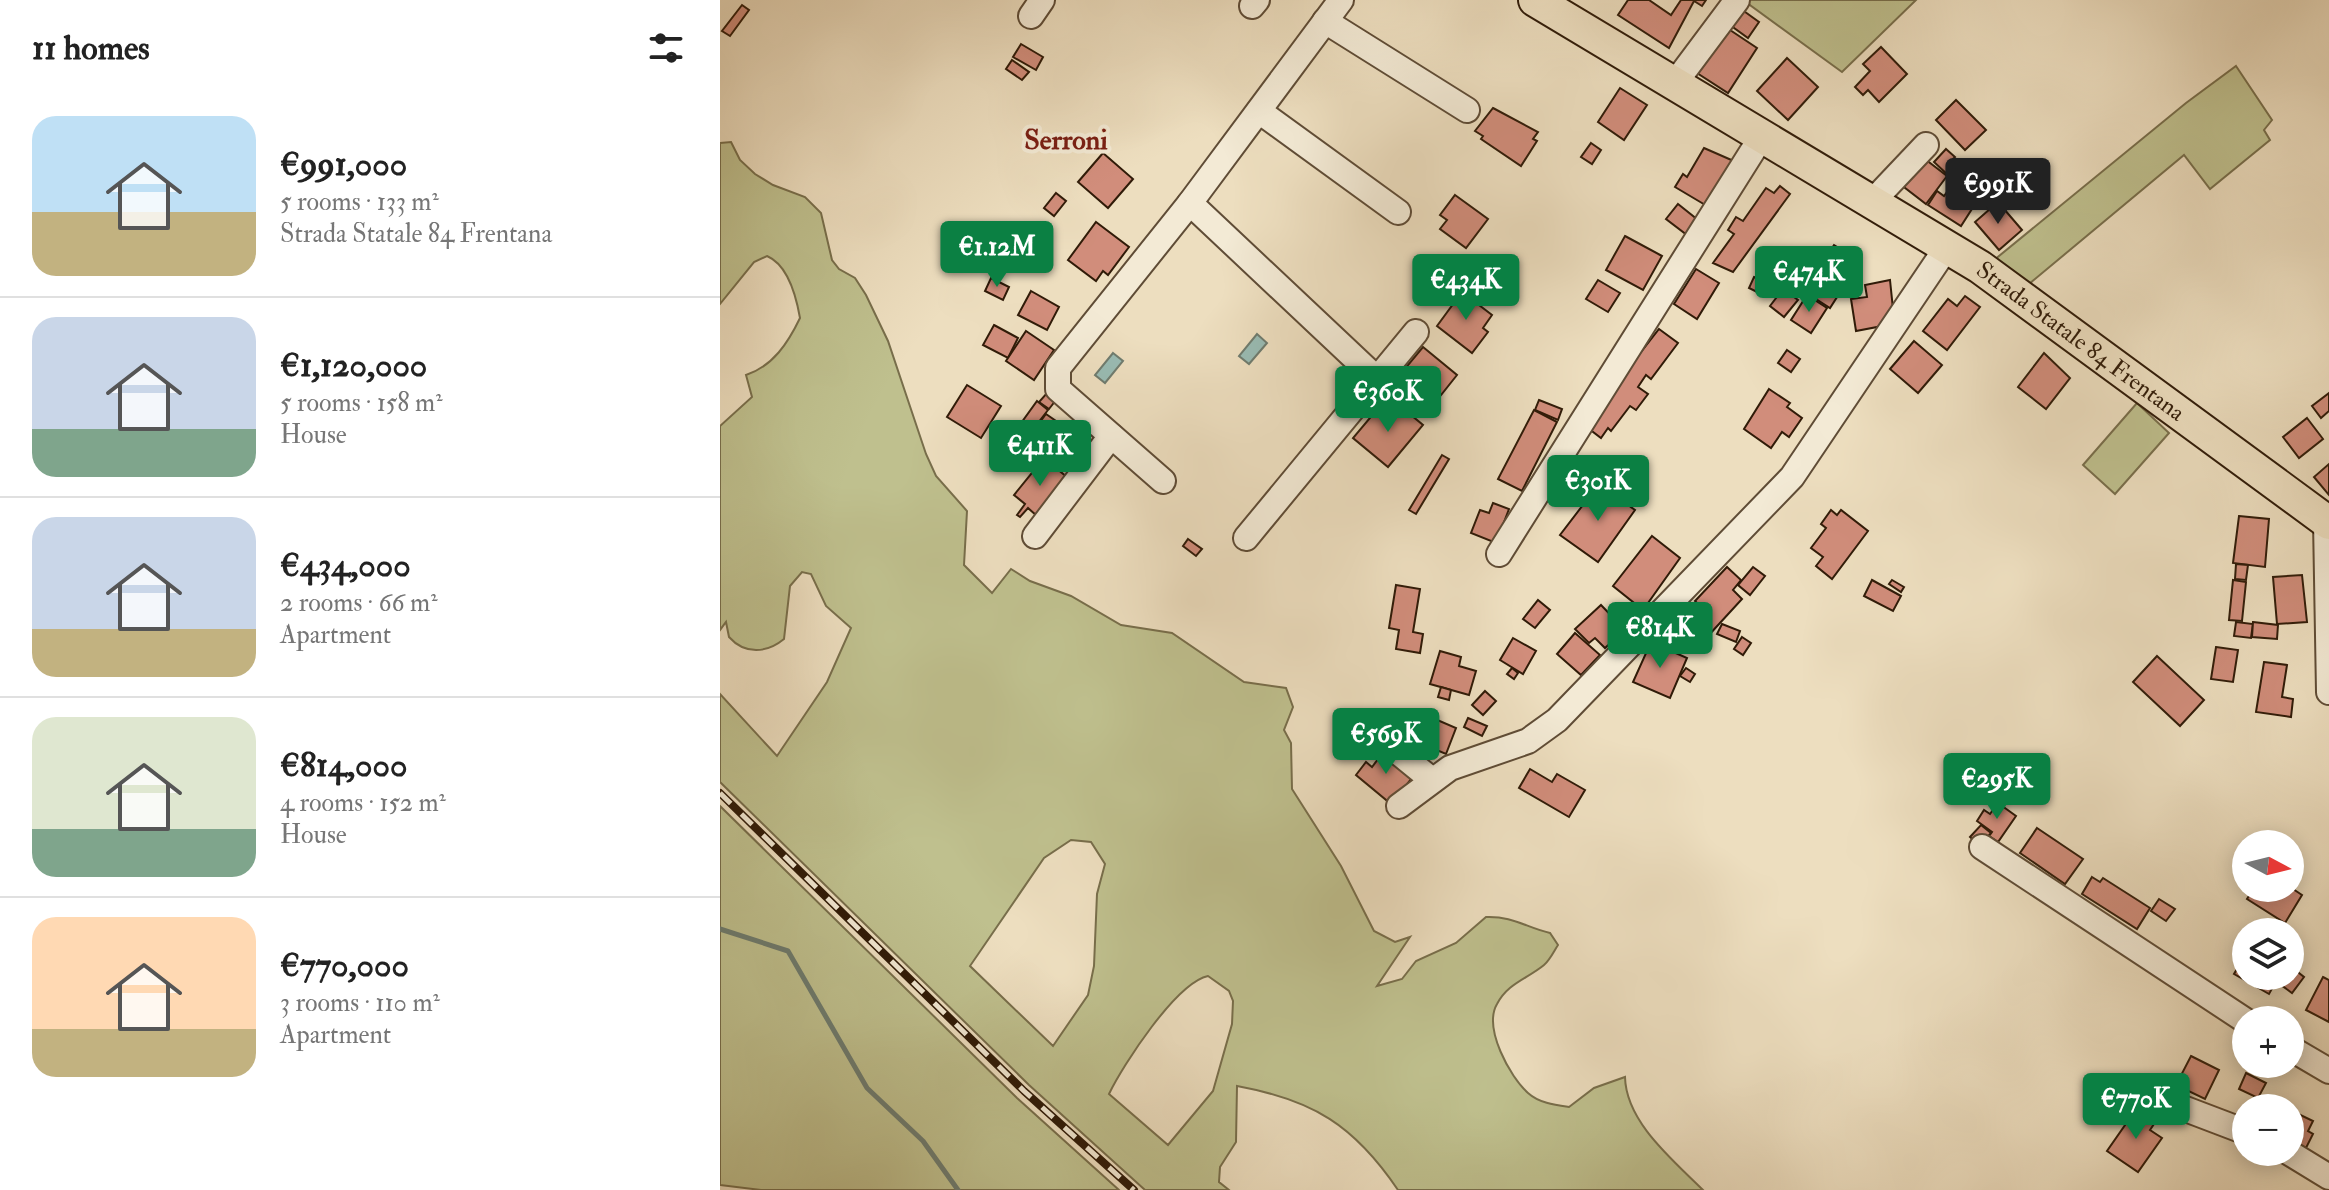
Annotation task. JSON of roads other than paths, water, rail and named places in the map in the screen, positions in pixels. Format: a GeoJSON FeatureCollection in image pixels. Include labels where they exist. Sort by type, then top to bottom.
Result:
{"type":"FeatureCollection","features":[{"type":"Feature","properties":{"kind":"main road","name":"Strada Statale 84 Frentana"},"geometry":{"type":"LineString","coordinates":[[1535,0],[1947,247],[2328,522]]}},
{"type":"Feature","properties":{"kind":"street"},"geometry":{"type":"LineString","coordinates":[[1163,481],[1058,389],[1058,368],[1190,203],[1341,0]]}},
{"type":"Feature","properties":{"kind":"street"},"geometry":{"type":"LineString","coordinates":[[1675,83],[1737,0]]}},
{"type":"Feature","properties":{"kind":"street"},"geometry":{"type":"LineString","coordinates":[[1325,21],[1467,110]]}},
{"type":"Feature","properties":{"kind":"street"},"geometry":{"type":"LineString","coordinates":[[1259,111],[1398,212]]}},
{"type":"Feature","properties":{"kind":"street"},"geometry":{"type":"LineString","coordinates":[[1499,554],[1762,136]]}},
{"type":"Feature","properties":{"kind":"street"},"geometry":{"type":"LineString","coordinates":[[1872,202],[1926,145]]}},
{"type":"Feature","properties":{"kind":"street"},"geometry":{"type":"LineString","coordinates":[[1190,203],[1377,379]]}},
{"type":"Feature","properties":{"kind":"street"},"geometry":{"type":"LineString","coordinates":[[1399,806],[1453,767],[1528,741],[1557,720],[1792,477],[1947,247]]}},
{"type":"Feature","properties":{"kind":"street"},"geometry":{"type":"LineString","coordinates":[[1246,538],[1416,332]]}},
{"type":"Feature","properties":{"kind":"street"},"geometry":{"type":"LineString","coordinates":[[1035,536],[1111,436]]}},
{"type":"Feature","properties":{"kind":"street"},"geometry":{"type":"LineString","coordinates":[[2328,522],[2329,692]]}},
{"type":"Feature","properties":{"kind":"street"},"geometry":{"type":"LineString","coordinates":[[1377,735],[1432,780]]}},
{"type":"Feature","properties":{"kind":"street"},"geometry":{"type":"LineString","coordinates":[[1982,847],[2232,1012]]}},
{"type":"Feature","properties":{"kind":"street"},"geometry":{"type":"LineString","coordinates":[[2304,1056],[2329,1071]]}},
{"type":"Feature","properties":{"kind":"street"},"geometry":{"type":"LineString","coordinates":[[2175,1105],[2232,1127]]}},
{"type":"Feature","properties":{"kind":"street"},"geometry":{"type":"LineString","coordinates":[[2304,1162],[2329,1177]]}},
{"type":"Feature","properties":{"kind":"water"},"geometry":{"type":"Polygon","coordinates":[[[1257,334],[1267,343],[1249,364],[1239,356],[1257,334]]]}},
{"type":"Feature","properties":{"kind":"water"},"geometry":{"type":"Polygon","coordinates":[[[1113,353],[1123,361],[1105,383],[1095,375],[1113,353]]]}},
{"type":"Feature","properties":{"kind":"waterway"},"geometry":{"type":"LineString","coordinates":[[720,929],[788,951],[867,1088],[923,1141],[958,1190]]}},
{"type":"Feature","properties":{"kind":"railway"},"geometry":{"type":"LineString","coordinates":[[720,793],[1024,1091],[1134,1190]]}},
{"type":"Feature","properties":{"kind":"district","name":"Serroni"},"geometry":{"type":"Point","coordinates":[1066,140]}}]}
